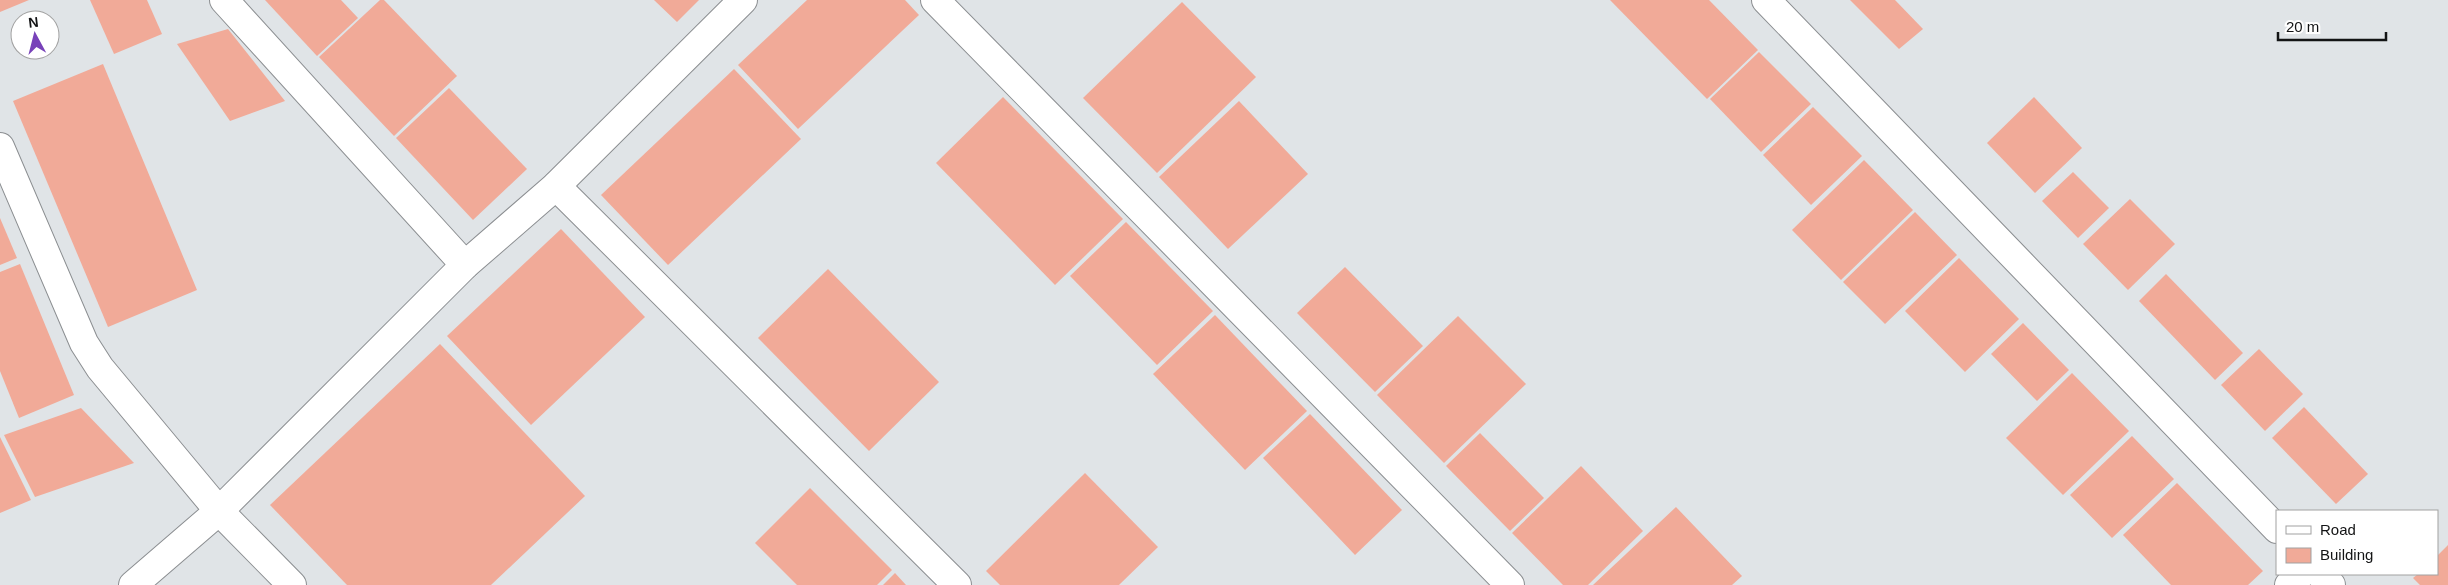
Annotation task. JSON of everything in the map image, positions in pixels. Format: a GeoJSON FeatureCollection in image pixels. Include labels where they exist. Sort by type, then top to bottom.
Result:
{"type":"FeatureCollection","features":[{"type":"Feature","properties":{"kind":"street"},"geometry":{"type":"LineString","coordinates":[[224,0],[465,266]]}},
{"type":"Feature","properties":{"kind":"street"},"geometry":{"type":"LineString","coordinates":[[133,585],[220,511],[465,266],[556,186],[743,0]]}},
{"type":"Feature","properties":{"kind":"street"},"geometry":{"type":"LineString","coordinates":[[935,0],[1510,585]]}},
{"type":"Feature","properties":{"kind":"street"},"geometry":{"type":"LineString","coordinates":[[1766,0],[2276,528]]}},
{"type":"Feature","properties":{"kind":"street"},"geometry":{"type":"LineString","coordinates":[[0,147],[84,343],[100,368],[220,511],[292,585]]}},
{"type":"Feature","properties":{"kind":"street"},"geometry":{"type":"LineString","coordinates":[[556,186],[957,585]]}},
{"type":"Feature","properties":{"kind":"street"},"geometry":{"type":"LineString","coordinates":[[2289,585],[2300,575]]}},
{"type":"Feature","properties":{"kind":"street"},"geometry":{"type":"LineString","coordinates":[[2321,575],[2331,585]]}},
{"type":"Feature","properties":{"kind":"building"},"geometry":{"type":"Polygon","coordinates":[[[0,0],[29,0],[0,12],[0,0]]]}},
{"type":"Feature","properties":{"kind":"building"},"geometry":{"type":"Polygon","coordinates":[[[90,0],[147,0],[162,34],[114,54],[90,0]]]}},
{"type":"Feature","properties":{"kind":"building"},"geometry":{"type":"Polygon","coordinates":[[[265,0],[341,0],[358,18],[317,56],[265,0]]]}},
{"type":"Feature","properties":{"kind":"building"},"geometry":{"type":"Polygon","coordinates":[[[380,0],[384,0],[457,76],[394,136],[319,57],[380,0]]]}},
{"type":"Feature","properties":{"kind":"building"},"geometry":{"type":"Polygon","coordinates":[[[654,0],[699,0],[677,22],[654,0]]]}},
{"type":"Feature","properties":{"kind":"building"},"geometry":{"type":"Polygon","coordinates":[[[807,0],[905,0],[919,15],[798,129],[738,65],[807,0]]]}},
{"type":"Feature","properties":{"kind":"building"},"geometry":{"type":"Polygon","coordinates":[[[1610,0],[1709,0],[1758,50],[1707,99],[1610,0]]]}},
{"type":"Feature","properties":{"kind":"building"},"geometry":{"type":"Polygon","coordinates":[[[1850,0],[1895,0],[1923,29],[1899,49],[1850,0]]]}},
{"type":"Feature","properties":{"kind":"building"},"geometry":{"type":"Polygon","coordinates":[[[1182,2],[1256,77],[1157,173],[1083,98],[1182,2]]]}},
{"type":"Feature","properties":{"kind":"building"},"geometry":{"type":"Polygon","coordinates":[[[228,29],[285,101],[230,121],[177,44],[228,29]]]}},
{"type":"Feature","properties":{"kind":"building"},"geometry":{"type":"Polygon","coordinates":[[[1759,52],[1811,104],[1761,152],[1710,99],[1759,52]]]}},
{"type":"Feature","properties":{"kind":"building"},"geometry":{"type":"Polygon","coordinates":[[[103,64],[197,290],[108,327],[13,101],[103,64]]]}},
{"type":"Feature","properties":{"kind":"building"},"geometry":{"type":"Polygon","coordinates":[[[734,69],[801,139],[668,265],[601,195],[734,69]]]}},
{"type":"Feature","properties":{"kind":"building"},"geometry":{"type":"Polygon","coordinates":[[[449,88],[527,169],[473,220],[396,138],[449,88]]]}},
{"type":"Feature","properties":{"kind":"building"},"geometry":{"type":"Polygon","coordinates":[[[1003,97],[1123,219],[1055,285],[936,163],[1003,97]]]}},
{"type":"Feature","properties":{"kind":"building"},"geometry":{"type":"Polygon","coordinates":[[[2034,97],[2082,148],[2035,193],[1987,143],[2034,97]]]}},
{"type":"Feature","properties":{"kind":"building"},"geometry":{"type":"Polygon","coordinates":[[[1239,101],[1308,174],[1228,249],[1159,177],[1239,101]]]}},
{"type":"Feature","properties":{"kind":"building"},"geometry":{"type":"Polygon","coordinates":[[[1813,107],[1862,156],[1811,205],[1763,155],[1813,107]]]}},
{"type":"Feature","properties":{"kind":"building"},"geometry":{"type":"Polygon","coordinates":[[[1864,160],[1913,210],[1841,280],[1792,230],[1864,160]]]}},
{"type":"Feature","properties":{"kind":"building"},"geometry":{"type":"Polygon","coordinates":[[[2073,172],[2109,208],[2078,238],[2042,201],[2073,172]]]}},
{"type":"Feature","properties":{"kind":"building"},"geometry":{"type":"Polygon","coordinates":[[[2130,199],[2175,244],[2128,290],[2083,244],[2130,199]]]}},
{"type":"Feature","properties":{"kind":"building"},"geometry":{"type":"Polygon","coordinates":[[[1915,212],[1957,255],[1885,324],[1843,282],[1915,212]]]}},
{"type":"Feature","properties":{"kind":"building"},"geometry":{"type":"Polygon","coordinates":[[[0,218],[17,258],[0,265],[0,218]]]}},
{"type":"Feature","properties":{"kind":"building"},"geometry":{"type":"Polygon","coordinates":[[[1126,222],[1213,311],[1157,365],[1070,276],[1126,222]]]}},
{"type":"Feature","properties":{"kind":"building"},"geometry":{"type":"Polygon","coordinates":[[[561,229],[645,317],[531,425],[447,336],[561,229]]]}},
{"type":"Feature","properties":{"kind":"building"},"geometry":{"type":"Polygon","coordinates":[[[1959,258],[2019,319],[1965,372],[1905,311],[1959,258]]]}},
{"type":"Feature","properties":{"kind":"building"},"geometry":{"type":"Polygon","coordinates":[[[20,264],[74,395],[19,418],[0,371],[0,272],[20,264]]]}},
{"type":"Feature","properties":{"kind":"building"},"geometry":{"type":"Polygon","coordinates":[[[1345,267],[1423,346],[1375,392],[1297,313],[1345,267]]]}},
{"type":"Feature","properties":{"kind":"building"},"geometry":{"type":"Polygon","coordinates":[[[828,269],[939,382],[869,451],[758,338],[828,269]]]}},
{"type":"Feature","properties":{"kind":"building"},"geometry":{"type":"Polygon","coordinates":[[[2166,274],[2243,353],[2215,380],[2139,301],[2166,274]]]}},
{"type":"Feature","properties":{"kind":"building"},"geometry":{"type":"Polygon","coordinates":[[[1215,315],[1307,411],[1245,470],[1153,374],[1215,315]]]}},
{"type":"Feature","properties":{"kind":"building"},"geometry":{"type":"Polygon","coordinates":[[[1458,316],[1526,384],[1444,463],[1377,395],[1458,316]]]}},
{"type":"Feature","properties":{"kind":"building"},"geometry":{"type":"Polygon","coordinates":[[[2023,323],[2069,370],[2037,401],[1991,354],[2023,323]]]}},
{"type":"Feature","properties":{"kind":"building"},"geometry":{"type":"Polygon","coordinates":[[[440,344],[585,496],[491,585],[347,585],[270,505],[440,344]]]}},
{"type":"Feature","properties":{"kind":"building"},"geometry":{"type":"Polygon","coordinates":[[[2259,349],[2303,394],[2265,431],[2221,385],[2259,349]]]}},
{"type":"Feature","properties":{"kind":"building"},"geometry":{"type":"Polygon","coordinates":[[[2072,373],[2129,431],[2063,495],[2006,438],[2072,373]]]}},
{"type":"Feature","properties":{"kind":"building"},"geometry":{"type":"Polygon","coordinates":[[[2304,407],[2368,474],[2336,504],[2272,438],[2304,407]]]}},
{"type":"Feature","properties":{"kind":"building"},"geometry":{"type":"Polygon","coordinates":[[[81,408],[134,463],[35,497],[4,435],[81,408]]]}},
{"type":"Feature","properties":{"kind":"building"},"geometry":{"type":"Polygon","coordinates":[[[1310,414],[1402,510],[1355,555],[1263,458],[1310,414]]]}},
{"type":"Feature","properties":{"kind":"building"},"geometry":{"type":"Polygon","coordinates":[[[1480,433],[1544,498],[1510,531],[1446,466],[1480,433]]]}},
{"type":"Feature","properties":{"kind":"building"},"geometry":{"type":"Polygon","coordinates":[[[2132,436],[2174,479],[2112,538],[2070,495],[2132,436]]]}},
{"type":"Feature","properties":{"kind":"building"},"geometry":{"type":"Polygon","coordinates":[[[0,437],[31,500],[0,513],[0,437]]]}},
{"type":"Feature","properties":{"kind":"building"},"geometry":{"type":"Polygon","coordinates":[[[1581,466],[1643,531],[1588,585],[1563,585],[1512,533],[1581,466]]]}},
{"type":"Feature","properties":{"kind":"building"},"geometry":{"type":"Polygon","coordinates":[[[1085,473],[1158,547],[1119,585],[1000,585],[986,571],[1085,473]]]}},
{"type":"Feature","properties":{"kind":"building"},"geometry":{"type":"Polygon","coordinates":[[[2177,483],[2263,571],[2248,585],[2171,585],[2123,535],[2177,483]]]}},
{"type":"Feature","properties":{"kind":"building"},"geometry":{"type":"Polygon","coordinates":[[[810,488],[892,570],[877,585],[797,585],[755,543],[810,488]]]}},
{"type":"Feature","properties":{"kind":"building"},"geometry":{"type":"Polygon","coordinates":[[[1676,507],[1742,576],[1732,585],[1593,585],[1676,507]]]}},
{"type":"Feature","properties":{"kind":"building"},"geometry":{"type":"Polygon","coordinates":[[[2448,545],[2448,585],[2420,585],[2413,578],[2417,575],[2438,575],[2438,555],[2448,545]]]}},
{"type":"Feature","properties":{"kind":"building"},"geometry":{"type":"Polygon","coordinates":[[[895,573],[906,585],[883,585],[895,573]]]}}]}
